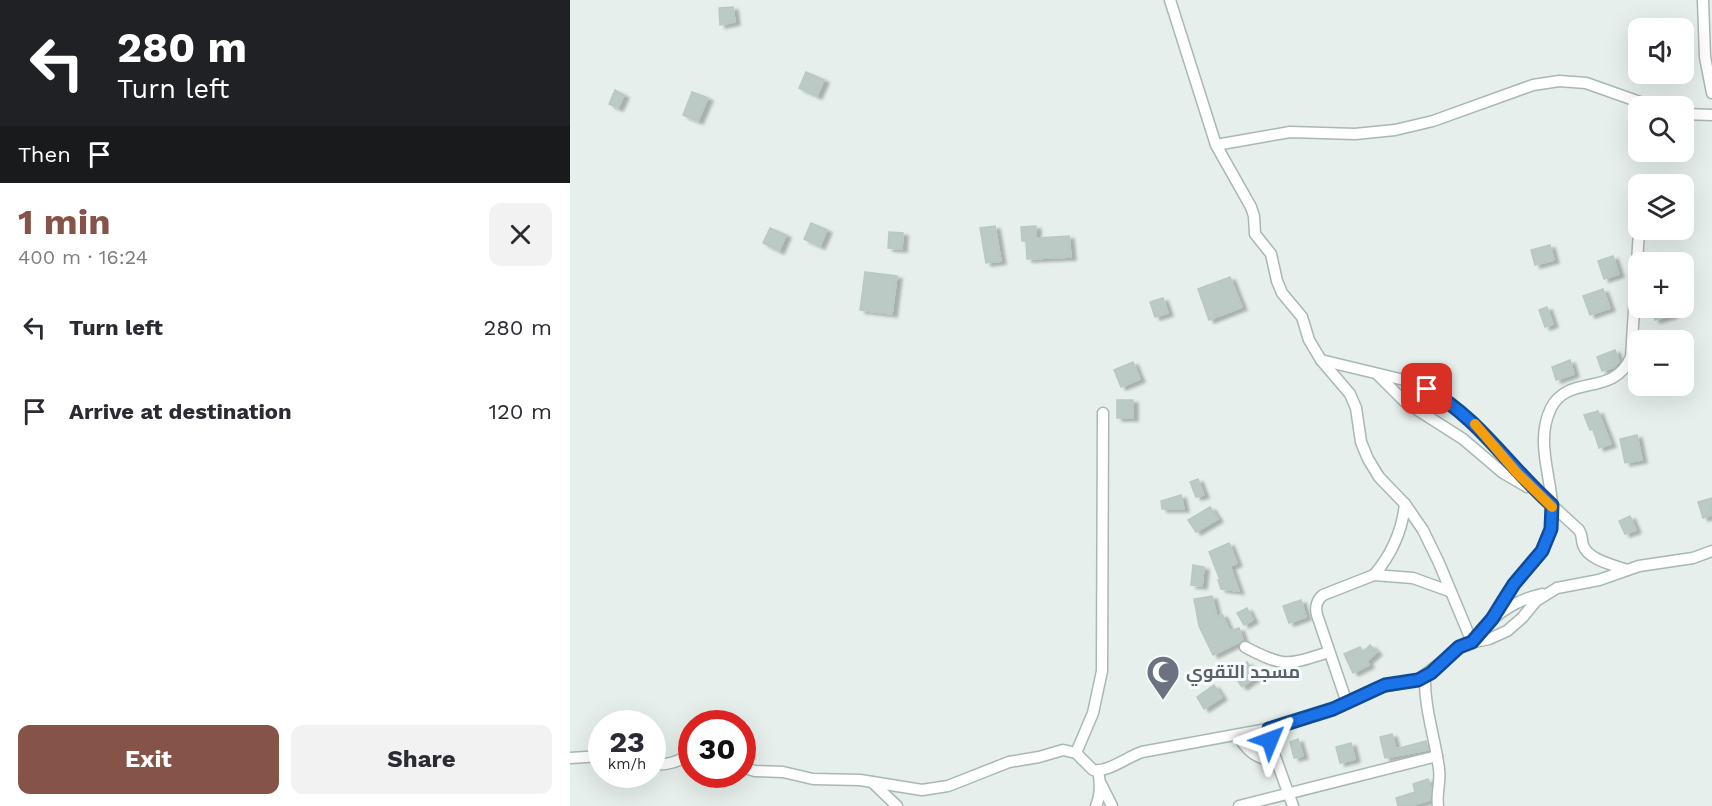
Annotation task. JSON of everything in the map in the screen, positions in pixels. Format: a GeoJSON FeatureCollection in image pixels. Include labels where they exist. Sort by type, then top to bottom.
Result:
{"type":"FeatureCollection","features":[{"type":"Feature","properties":{"kind":"street"},"geometry":{"type":"LineString","coordinates":[[1170,0],[1216,145],[1251,207],[1255,234],[1271,254],[1279,287],[1302,317],[1309,340],[1321,360],[1350,393],[1356,408],[1361,442],[1373,468],[1405,504],[1429,541],[1472,642]]}},
{"type":"Feature","properties":{"kind":"street"},"geometry":{"type":"LineString","coordinates":[[1703,0],[1705,57],[1712,93]]}},
{"type":"Feature","properties":{"kind":"street"},"geometry":{"type":"LineString","coordinates":[[1216,145],[1290,132],[1355,134],[1395,130],[1433,121],[1521,89],[1553,81],[1586,83],[1628,98]]}},
{"type":"Feature","properties":{"kind":"street"},"geometry":{"type":"LineString","coordinates":[[1694,115],[1712,116]]}},
{"type":"Feature","properties":{"kind":"street"},"geometry":{"type":"LineString","coordinates":[[1472,642],[1492,619],[1504,597],[1542,551],[1551,529],[1552,505],[1544,450],[1550,410],[1554,402],[1569,391],[1612,380],[1627,366],[1631,357],[1638,240]]}},
{"type":"Feature","properties":{"kind":"street"},"geometry":{"type":"LineString","coordinates":[[1321,360],[1416,384],[1451,404],[1483,432],[1534,489],[1579,530],[1583,546],[1588,552],[1627,570]]}},
{"type":"Feature","properties":{"kind":"street"},"geometry":{"type":"LineString","coordinates":[[1377,374],[1411,406],[1474,447],[1513,480],[1534,489]]}},
{"type":"Feature","properties":{"kind":"street"},"geometry":{"type":"LineString","coordinates":[[1076,753],[1093,713],[1102,670],[1103,413]]}},
{"type":"Feature","properties":{"kind":"street"},"geometry":{"type":"LineString","coordinates":[[1374,575],[1396,542],[1405,504]]}},
{"type":"Feature","properties":{"kind":"street"},"geometry":{"type":"LineString","coordinates":[[1492,619],[1517,602],[1546,594],[1563,586],[1599,580],[1652,563],[1693,558],[1712,551]]}},
{"type":"Feature","properties":{"kind":"street"},"geometry":{"type":"LineString","coordinates":[[1347,703],[1316,610],[1319,599],[1323,595],[1374,575],[1413,578],[1449,591]]}},
{"type":"Feature","properties":{"kind":"street"},"geometry":{"type":"LineString","coordinates":[[756,771],[783,772],[813,779],[850,779],[908,789],[935,789],[961,782],[1009,762],[1039,758],[1063,750],[1076,753],[1089,767],[1098,771],[1142,752],[1269,729],[1316,715],[1385,685],[1411,682],[1425,677],[1459,647],[1489,639],[1507,631],[1546,594]]}},
{"type":"Feature","properties":{"kind":"street"},"geometry":{"type":"LineString","coordinates":[[1245,647],[1271,660],[1286,663],[1329,652]]}},
{"type":"Feature","properties":{"kind":"street"},"geometry":{"type":"LineString","coordinates":[[1425,677],[1425,697],[1434,731],[1439,771],[1438,806]]}},
{"type":"Feature","properties":{"kind":"street"},"geometry":{"type":"LineString","coordinates":[[1269,729],[1277,762],[1293,806]]}},
{"type":"Feature","properties":{"kind":"street"},"geometry":{"type":"LineString","coordinates":[[1238,735],[1244,746],[1253,754],[1264,760],[1277,762]]}},
{"type":"Feature","properties":{"kind":"street"},"geometry":{"type":"LineString","coordinates":[[1239,806],[1437,756]]}},
{"type":"Feature","properties":{"kind":"street"},"geometry":{"type":"LineString","coordinates":[[570,758],[588,757]]}},
{"type":"Feature","properties":{"kind":"street"},"geometry":{"type":"LineString","coordinates":[[1098,771],[1112,806]]}},
{"type":"Feature","properties":{"kind":"street"},"geometry":{"type":"LineString","coordinates":[[872,782],[897,806]]}},
{"type":"Feature","properties":{"kind":"street"},"geometry":{"type":"LineString","coordinates":[[1096,806],[1101,783]]}},
{"type":"Feature","properties":{"kind":"building"},"geometry":{"type":"Polygon","coordinates":[[[733,7],[735,22],[720,25],[719,8],[733,7]]]}},
{"type":"Feature","properties":{"kind":"building"},"geometry":{"type":"Polygon","coordinates":[[[806,72],[824,80],[817,96],[799,88],[806,72]]]}},
{"type":"Feature","properties":{"kind":"building"},"geometry":{"type":"Polygon","coordinates":[[[615,90],[624,95],[618,108],[609,104],[615,90]]]}},
{"type":"Feature","properties":{"kind":"building"},"geometry":{"type":"Polygon","coordinates":[[[692,92],[708,98],[698,121],[683,115],[692,92]]]}},
{"type":"Feature","properties":{"kind":"building"},"geometry":{"type":"Polygon","coordinates":[[[811,223],[827,230],[820,246],[804,239],[811,223]]]}},
{"type":"Feature","properties":{"kind":"building"},"geometry":{"type":"Polygon","coordinates":[[[995,226],[1001,261],[986,263],[980,228],[995,226]]]}},
{"type":"Feature","properties":{"kind":"building"},"geometry":{"type":"Polygon","coordinates":[[[1036,226],[1036,238],[1069,236],[1071,257],[1027,259],[1026,241],[1022,241],[1021,227],[1036,226]]]}},
{"type":"Feature","properties":{"kind":"building"},"geometry":{"type":"Polygon","coordinates":[[[770,228],[786,235],[779,251],[763,243],[770,228]]]}},
{"type":"Feature","properties":{"kind":"building"},"geometry":{"type":"Polygon","coordinates":[[[889,232],[903,233],[902,249],[888,248],[889,232]]]}},
{"type":"Feature","properties":{"kind":"building"},"geometry":{"type":"Polygon","coordinates":[[[1550,245],[1554,260],[1535,265],[1531,250],[1550,245]]]}},
{"type":"Feature","properties":{"kind":"building"},"geometry":{"type":"Polygon","coordinates":[[[1613,256],[1619,274],[1604,279],[1598,261],[1613,256]]]}},
{"type":"Feature","properties":{"kind":"building"},"geometry":{"type":"Polygon","coordinates":[[[865,272],[897,276],[892,314],[860,310],[865,272]]]}},
{"type":"Feature","properties":{"kind":"building"},"geometry":{"type":"Polygon","coordinates":[[[1230,277],[1242,307],[1209,320],[1198,289],[1230,277]]]}},
{"type":"Feature","properties":{"kind":"building"},"geometry":{"type":"Polygon","coordinates":[[[1603,289],[1610,308],[1590,315],[1583,296],[1603,289]]]}},
{"type":"Feature","properties":{"kind":"building"},"geometry":{"type":"Polygon","coordinates":[[[1163,298],[1168,313],[1155,317],[1150,302],[1163,298]]]}},
{"type":"Feature","properties":{"kind":"building"},"geometry":{"type":"Polygon","coordinates":[[[1547,307],[1553,324],[1545,327],[1539,310],[1547,307]]]}},
{"type":"Feature","properties":{"kind":"building"},"geometry":{"type":"Polygon","coordinates":[[[1615,350],[1619,361],[1614,367],[1602,371],[1597,357],[1615,350]]]}},
{"type":"Feature","properties":{"kind":"building"},"geometry":{"type":"Polygon","coordinates":[[[1570,360],[1574,374],[1556,380],[1552,367],[1570,360]]]}},
{"type":"Feature","properties":{"kind":"building"},"geometry":{"type":"Polygon","coordinates":[[[1133,362],[1140,379],[1121,387],[1114,370],[1133,362]]]}},
{"type":"Feature","properties":{"kind":"building"},"geometry":{"type":"Polygon","coordinates":[[[1117,400],[1133,400],[1133,418],[1117,418],[1117,400]]]}},
{"type":"Feature","properties":{"kind":"building"},"geometry":{"type":"Polygon","coordinates":[[[1598,411],[1611,444],[1599,448],[1593,429],[1590,430],[1584,415],[1598,411]]]}},
{"type":"Feature","properties":{"kind":"building"},"geometry":{"type":"Polygon","coordinates":[[[1637,435],[1642,460],[1625,463],[1620,439],[1637,435]]]}},
{"type":"Feature","properties":{"kind":"building"},"geometry":{"type":"Polygon","coordinates":[[[1198,479],[1204,495],[1196,497],[1190,482],[1198,479]]]}},
{"type":"Feature","properties":{"kind":"building"},"geometry":{"type":"Polygon","coordinates":[[[1181,495],[1184,509],[1162,509],[1161,501],[1181,495]]]}},
{"type":"Feature","properties":{"kind":"building"},"geometry":{"type":"Polygon","coordinates":[[[1712,498],[1712,515],[1703,518],[1698,502],[1712,498]]]}},
{"type":"Feature","properties":{"kind":"building"},"geometry":{"type":"Polygon","coordinates":[[[1210,507],[1218,519],[1196,532],[1188,520],[1210,507]]]}},
{"type":"Feature","properties":{"kind":"building"},"geometry":{"type":"Polygon","coordinates":[[[1630,516],[1636,530],[1625,534],[1619,521],[1630,516]]]}},
{"type":"Feature","properties":{"kind":"building"},"geometry":{"type":"Polygon","coordinates":[[[1229,543],[1237,563],[1230,566],[1239,591],[1221,589],[1218,580],[1220,580],[1209,552],[1229,543]]]}},
{"type":"Feature","properties":{"kind":"building"},"geometry":{"type":"Polygon","coordinates":[[[1193,565],[1204,567],[1202,586],[1191,585],[1193,565]]]}},
{"type":"Feature","properties":{"kind":"building"},"geometry":{"type":"Polygon","coordinates":[[[1212,596],[1217,617],[1222,614],[1230,631],[1239,628],[1243,640],[1213,655],[1199,626],[1194,599],[1212,596]]]}},
{"type":"Feature","properties":{"kind":"building"},"geometry":{"type":"Polygon","coordinates":[[[1301,600],[1306,617],[1289,623],[1283,606],[1301,600]]]}},
{"type":"Feature","properties":{"kind":"building"},"geometry":{"type":"Polygon","coordinates":[[[1247,608],[1253,620],[1244,625],[1237,613],[1247,608]]]}},
{"type":"Feature","properties":{"kind":"building"},"geometry":{"type":"Polygon","coordinates":[[[1370,645],[1377,652],[1367,661],[1369,665],[1353,673],[1344,654],[1360,647],[1363,652],[1370,645]]]}},
{"type":"Feature","properties":{"kind":"building"},"geometry":{"type":"Polygon","coordinates":[[[1247,662],[1257,676],[1242,687],[1232,673],[1247,662]]]}},
{"type":"Feature","properties":{"kind":"building"},"geometry":{"type":"Polygon","coordinates":[[[1214,685],[1222,697],[1204,709],[1197,697],[1214,685]]]}},
{"type":"Feature","properties":{"kind":"building"},"geometry":{"type":"Polygon","coordinates":[[[1392,734],[1396,749],[1426,741],[1428,750],[1385,758],[1380,737],[1392,734]]]}},
{"type":"Feature","properties":{"kind":"building"},"geometry":{"type":"Polygon","coordinates":[[[1298,739],[1303,756],[1294,758],[1290,742],[1298,739]]]}},
{"type":"Feature","properties":{"kind":"building"},"geometry":{"type":"Polygon","coordinates":[[[1351,743],[1355,759],[1340,763],[1336,747],[1351,743]]]}},
{"type":"Feature","properties":{"kind":"building"},"geometry":{"type":"Polygon","coordinates":[[[1428,779],[1431,788],[1430,800],[1410,806],[1398,806],[1396,798],[1415,792],[1413,784],[1428,779]]]}},
{"type":"Feature","properties":{"kind":"slow traffic"},"geometry":{"type":"LineString","coordinates":[[1475,424],[1517,473],[1552,507]]}},
{"type":"Feature","properties":{"kind":"place","name":"مسجد التقوي"},"geometry":{"type":"Point","coordinates":[1163,701]}},
{"type":"Feature","properties":{"kind":"route"},"geometry":{"type":"LineString","coordinates":[[1270,740],[1269,729],[1333,709],[1376,688],[1394,683],[1411,682],[1425,677],[1459,647],[1472,642],[1492,619],[1514,584],[1535,561],[1547,540],[1553,517],[1552,505],[1517,473],[1473,422],[1451,404],[1427,389]]}}]}
